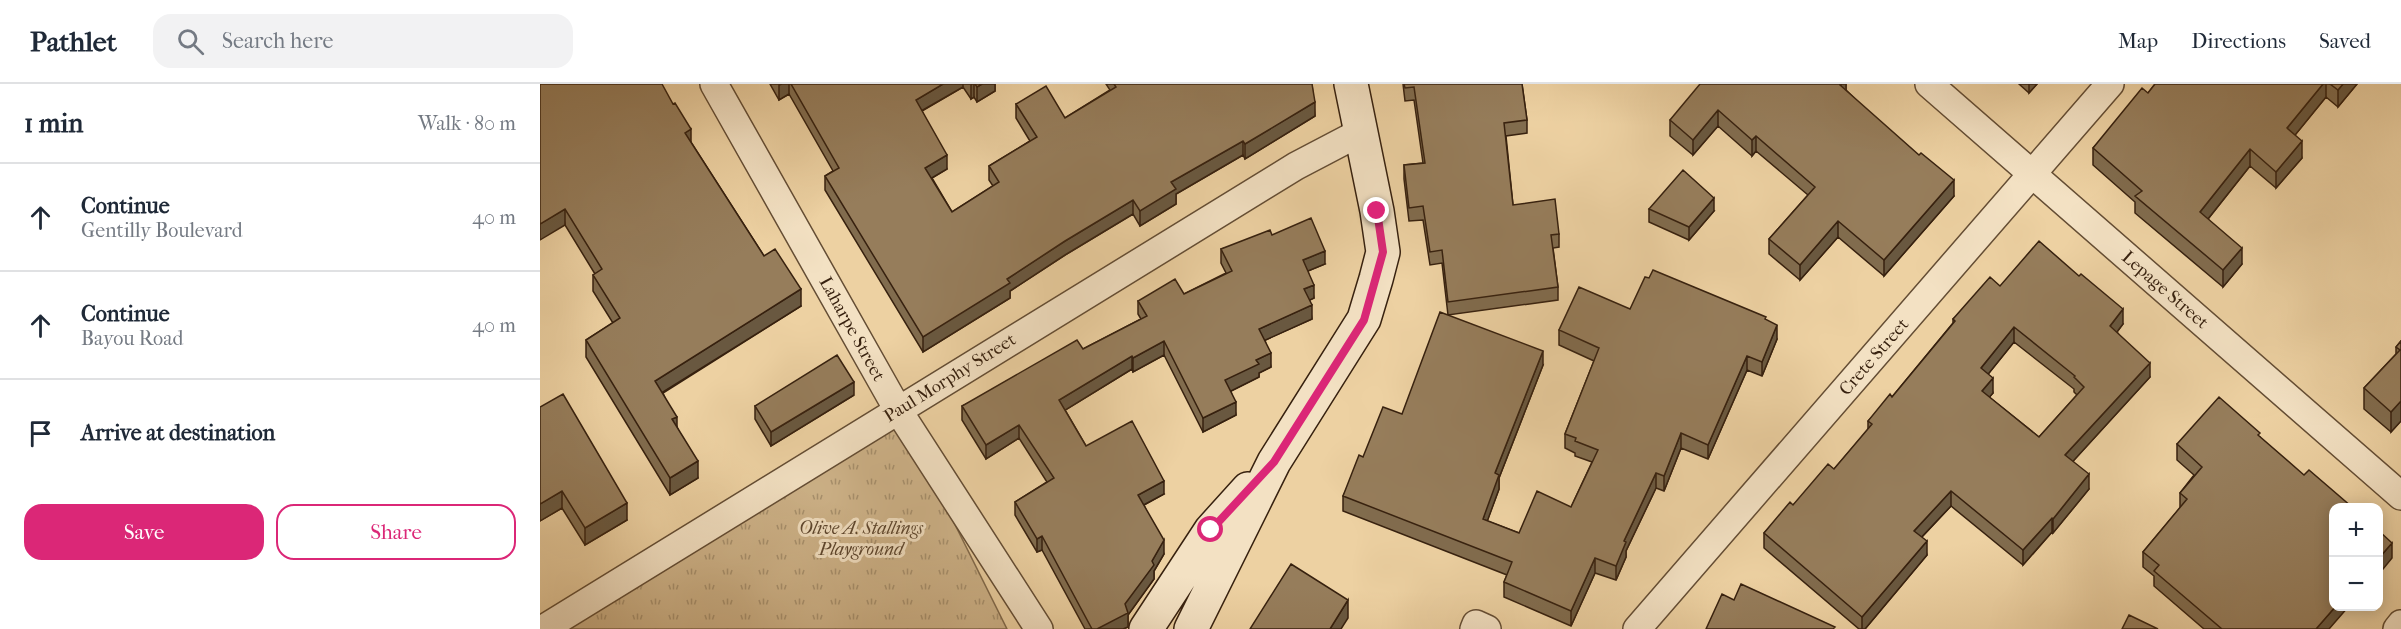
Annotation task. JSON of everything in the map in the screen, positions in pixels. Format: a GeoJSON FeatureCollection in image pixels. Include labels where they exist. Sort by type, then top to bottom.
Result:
{"type":"FeatureCollection","features":[{"type":"Feature","properties":{"kind":"main road"},"geometry":{"type":"LineString","coordinates":[[1191,629],[1274,462],[1364,320],[1383,252],[1351,84]]}},
{"type":"Feature","properties":{"kind":"main road"},"geometry":{"type":"LineString","coordinates":[[1146,629],[1211,530],[1274,462]]}},
{"type":"Feature","properties":{"kind":"street","name":"Laharpe Street"},"geometry":{"type":"LineString","coordinates":[[714,84],[898,410],[1039,629]]}},
{"type":"Feature","properties":{"kind":"street","name":"Lepage Street"},"geometry":{"type":"LineString","coordinates":[[1929,84],[2401,496]]}},
{"type":"Feature","properties":{"kind":"street","name":"Crete Street"},"geometry":{"type":"LineString","coordinates":[[1637,629],[2110,84]]}},
{"type":"Feature","properties":{"kind":"street","name":"Paul Morphy Street"},"geometry":{"type":"LineString","coordinates":[[543,629],[1296,166],[1359,133]]}},
{"type":"Feature","properties":{"kind":"street"},"geometry":{"type":"LineString","coordinates":[[1474,629],[1476,624],[1486,629]]}},
{"type":"Feature","properties":{"kind":"street"},"geometry":{"type":"LineString","coordinates":[[2397,629],[2401,624]]}},
{"type":"Feature","properties":{"kind":"green space","name":"Olive A. Stallings Playground"},"geometry":{"type":"Polygon","coordinates":[[[898,410],[1007,629],[543,629],[898,410]]]}},
{"type":"Feature","properties":{"kind":"building"},"geometry":{"type":"Polygon","coordinates":[[[540,84],[662,84],[691,129],[685,133],[764,256],[775,249],[801,289],[655,381],[677,417],[672,419],[698,461],[670,478],[586,340],[620,318],[593,275],[602,269],[565,209],[540,224],[540,84]]]}},
{"type":"Feature","properties":{"kind":"building"},"geometry":{"type":"Polygon","coordinates":[[[791,84],[943,84],[916,100],[947,155],[925,168],[952,212],[999,182],[989,166],[1037,137],[1016,104],[1046,86],[1065,118],[1116,87],[1114,84],[1312,84],[1315,102],[1245,144],[1243,141],[1171,182],[1176,189],[1140,211],[1133,200],[1065,241],[1007,279],[1010,283],[923,337],[825,176],[839,168],[791,84]]]}},
{"type":"Feature","properties":{"kind":"building"},"geometry":{"type":"Polygon","coordinates":[[[1404,84],[1522,84],[1527,120],[1504,123],[1513,205],[1555,199],[1559,234],[1551,235],[1558,287],[1448,302],[1442,250],[1430,252],[1423,206],[1409,208],[1404,165],[1425,163],[1414,87],[1405,88],[1404,84]]]}},
{"type":"Feature","properties":{"kind":"building"},"geometry":{"type":"Polygon","coordinates":[[[1700,84],[1841,84],[1919,155],[1921,153],[1954,180],[1884,260],[1838,221],[1800,265],[1769,239],[1815,187],[1756,136],[1752,140],[1718,110],[1693,140],[1670,120],[1700,84]]]}},
{"type":"Feature","properties":{"kind":"building"},"geometry":{"type":"Polygon","coordinates":[[[2155,84],[2323,84],[2287,128],[2302,141],[2276,172],[2250,149],[2200,212],[2242,248],[2223,270],[2135,196],[2142,191],[2093,148],[2142,88],[2148,93],[2155,84]]]}},
{"type":"Feature","properties":{"kind":"building"},"geometry":{"type":"Polygon","coordinates":[[[2330,84],[2343,84],[2338,90],[2330,84]]]}},
{"type":"Feature","properties":{"kind":"building"},"geometry":{"type":"Polygon","coordinates":[[[1683,170],[1714,198],[1689,227],[1649,209],[1683,170]]]}},
{"type":"Feature","properties":{"kind":"building"},"geometry":{"type":"Polygon","coordinates":[[[1311,218],[1325,251],[1303,260],[1314,285],[1304,289],[1312,305],[1259,329],[1271,353],[1256,360],[1259,364],[1225,380],[1236,402],[1203,418],[1164,341],[1133,358],[1132,356],[1059,400],[1086,446],[1132,421],[1164,481],[1138,495],[1164,540],[1152,561],[1154,565],[1125,604],[1128,613],[1097,629],[1092,629],[1042,536],[1037,539],[1015,502],[1054,478],[1019,425],[986,445],[962,406],[1077,340],[1083,349],[1147,316],[1138,301],[1175,279],[1184,294],[1232,271],[1221,249],[1270,230],[1272,235],[1311,218]]]}},
{"type":"Feature","properties":{"kind":"building"},"geometry":{"type":"Polygon","coordinates":[[[2039,241],[2079,276],[2081,274],[2123,309],[2110,326],[2150,363],[2065,455],[2089,474],[2053,519],[2023,550],[1951,491],[1914,531],[1927,541],[1862,617],[1764,533],[1790,502],[1793,505],[1828,464],[1834,469],[1872,424],[1868,421],[1890,394],[1892,397],[1955,321],[1953,319],[1990,277],[2000,286],[2039,241]],[[2014,327],[1981,368],[1993,378],[1982,391],[2039,437],[2084,387],[2075,376],[2014,327]]]}},
{"type":"Feature","properties":{"kind":"building"},"geometry":{"type":"Polygon","coordinates":[[[1653,270],[1766,317],[1765,319],[1777,325],[1762,362],[1747,356],[1708,445],[1681,433],[1664,476],[1656,473],[1624,541],[1626,542],[1616,566],[1595,558],[1571,611],[1504,582],[1512,562],[1343,496],[1359,455],[1363,457],[1383,407],[1402,414],[1440,312],[1543,351],[1495,473],[1499,475],[1483,519],[1519,533],[1537,491],[1571,507],[1598,450],[1575,441],[1576,438],[1565,434],[1599,348],[1559,330],[1579,287],[1630,309],[1645,277],[1649,278],[1653,270]]]}},
{"type":"Feature","properties":{"kind":"building"},"geometry":{"type":"Polygon","coordinates":[[[2401,341],[2401,401],[2391,412],[2364,388],[2400,350],[2396,347],[2401,341]]]}},
{"type":"Feature","properties":{"kind":"building"},"geometry":{"type":"Polygon","coordinates":[[[837,355],[854,382],[771,432],[755,406],[837,355]]]}},
{"type":"Feature","properties":{"kind":"building"},"geometry":{"type":"Polygon","coordinates":[[[563,394],[627,503],[585,528],[562,491],[540,504],[540,407],[563,394]]]}},
{"type":"Feature","properties":{"kind":"building"},"geometry":{"type":"Polygon","coordinates":[[[2219,397],[2304,475],[2309,470],[2347,503],[2329,503],[2329,611],[2332,611],[2316,629],[2222,629],[2154,571],[2159,565],[2143,552],[2187,499],[2180,493],[2202,467],[2177,444],[2219,397]]]}},
{"type":"Feature","properties":{"kind":"building"},"geometry":{"type":"Polygon","coordinates":[[[2383,535],[2392,543],[2383,553],[2383,535]]]}},
{"type":"Feature","properties":{"kind":"building"},"geometry":{"type":"Polygon","coordinates":[[[1291,564],[1348,600],[1330,629],[1250,629],[1291,564]]]}},
{"type":"Feature","properties":{"kind":"building"},"geometry":{"type":"Polygon","coordinates":[[[1741,584],[1835,627],[1833,629],[1706,629],[1722,594],[1734,600],[1741,584]]]}},
{"type":"Feature","properties":{"kind":"building"},"geometry":{"type":"Polygon","coordinates":[[[2129,615],[2158,629],[2122,629],[2129,615]]]}},
{"type":"Feature","properties":{"kind":"route"},"geometry":{"type":"LineString","coordinates":[[1211,530],[1274,462],[1364,320],[1383,252],[1377,211]]}}]}
